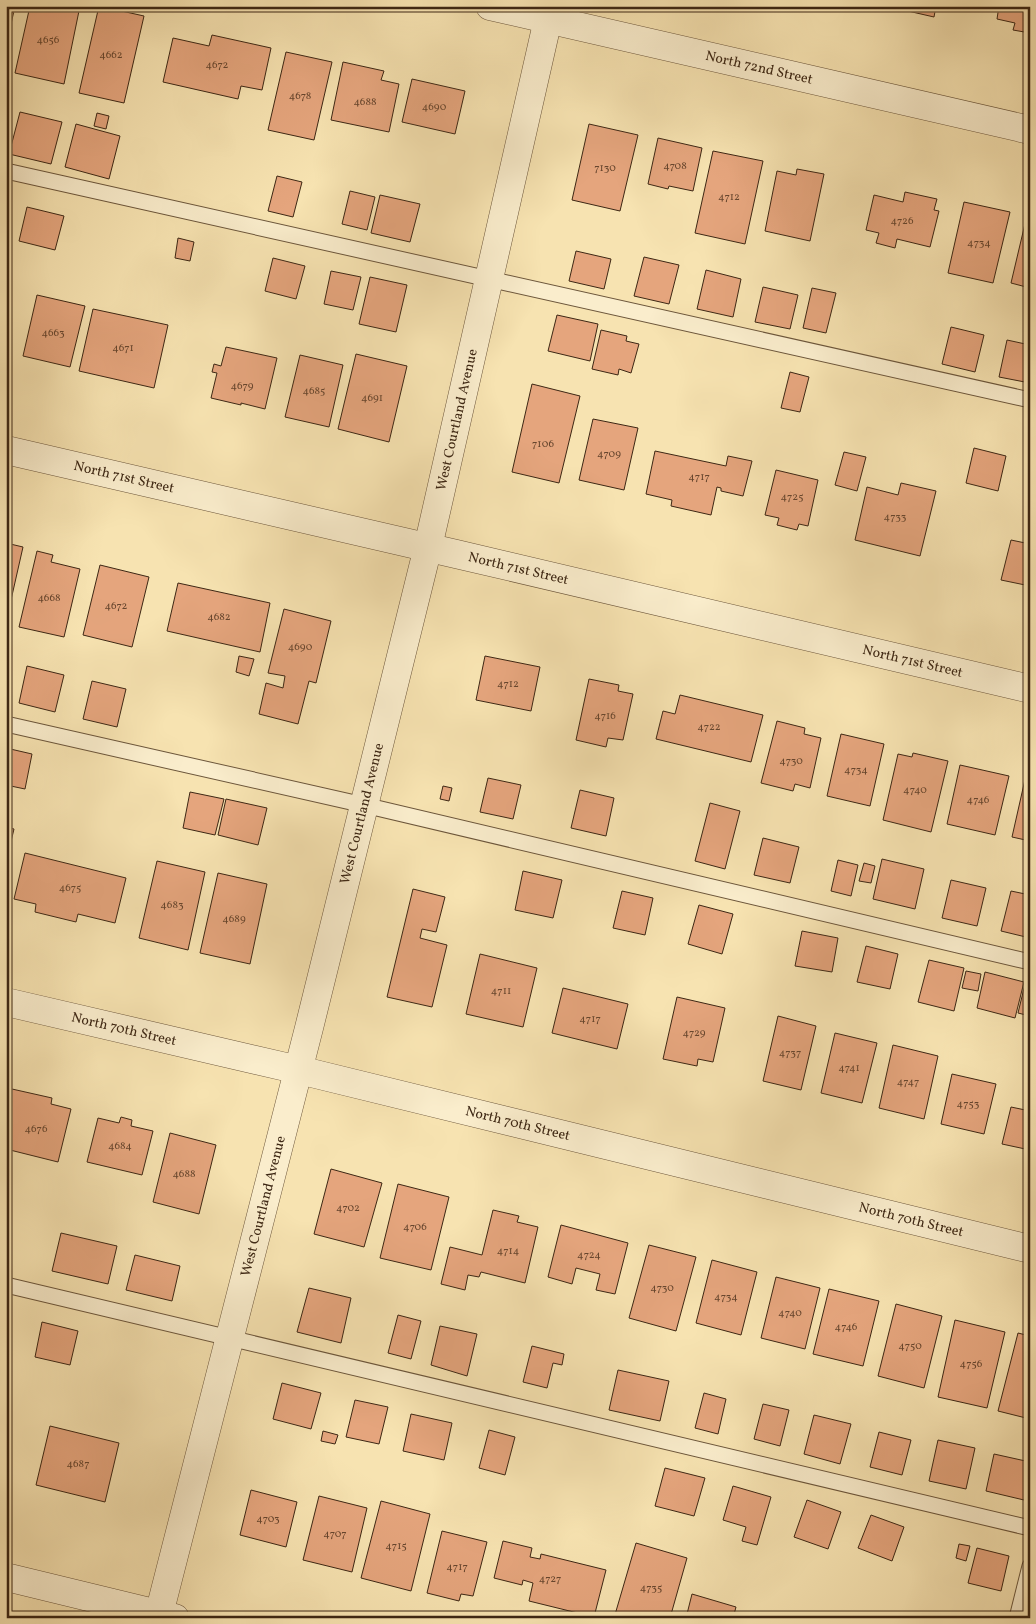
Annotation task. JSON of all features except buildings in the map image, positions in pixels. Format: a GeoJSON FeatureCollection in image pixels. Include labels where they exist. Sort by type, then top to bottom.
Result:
{"type":"FeatureCollection","features":[{"type":"Feature","properties":{"kind":"street","name":"North 72nd Street"},"geometry":{"type":"LineString","coordinates":[[490,6],[549,13],[1030,130]]}},
{"type":"Feature","properties":{"kind":"street","name":"West Courtland Avenue"},"geometry":{"type":"LineString","coordinates":[[164,1616],[230,1339],[428,547],[549,13]]}},
{"type":"Feature","properties":{"kind":"street","name":"North 71st Street"},"geometry":{"type":"LineString","coordinates":[[6,450],[1030,689]]}},
{"type":"Feature","properties":{"kind":"street","name":"North 70th Street"},"geometry":{"type":"LineString","coordinates":[[6,1002],[298,1070],[1030,1249]]}},
{"type":"Feature","properties":{"kind":"street"},"geometry":{"type":"LineString","coordinates":[[6,1576],[164,1616]]}},
{"type":"Feature","properties":{"kind":"lane"},"geometry":{"type":"LineString","coordinates":[[6,171],[1030,400]]}},
{"type":"Feature","properties":{"kind":"lane"},"geometry":{"type":"LineString","coordinates":[[6,724],[364,805],[1030,962]]}},
{"type":"Feature","properties":{"kind":"lane"},"geometry":{"type":"LineString","coordinates":[[6,1285],[1030,1528]]}},
{"type":"Feature","properties":{"kind":"lane"},"geometry":{"type":"LineString","coordinates":[[1017,1618],[1030,1566]]}}]}
